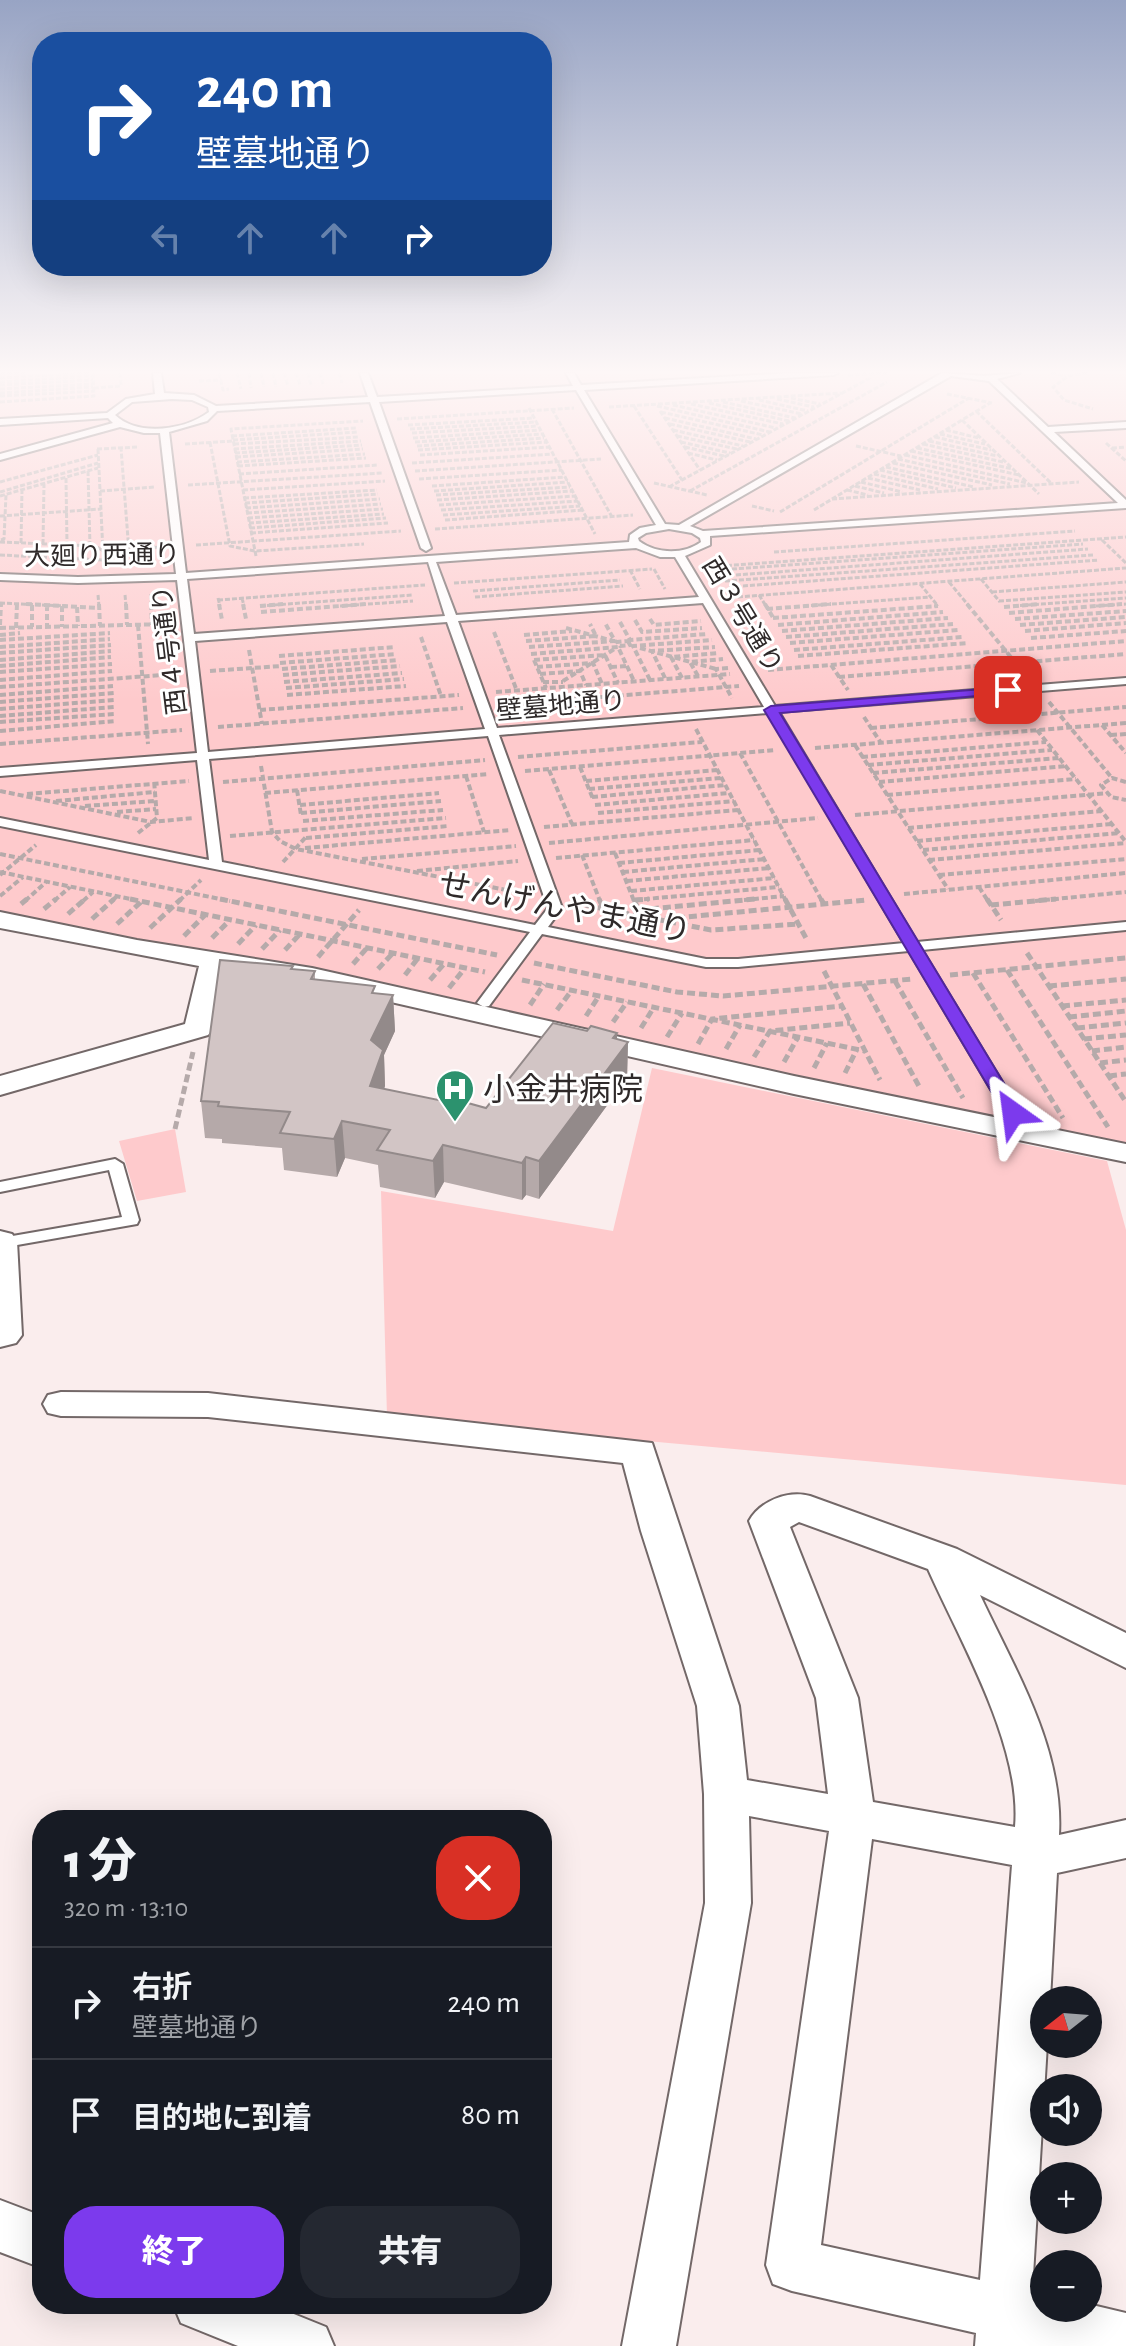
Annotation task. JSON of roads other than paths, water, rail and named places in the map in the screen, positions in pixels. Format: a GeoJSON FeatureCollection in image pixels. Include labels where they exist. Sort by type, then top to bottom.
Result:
{"type":"FeatureCollection","features":[{"type":"Feature","properties":{"kind":"street"},"geometry":{"type":"LineString","coordinates":[[8,914],[137,948],[217,952],[794,1085],[1119,1144]]}},
{"type":"Feature","properties":{"kind":"street"},"geometry":{"type":"LineString","coordinates":[[0,1086],[198,1029],[217,952]]}},
{"type":"Feature","properties":{"kind":"street"},"geometry":{"type":"LineString","coordinates":[[0,1242],[4,1335],[0,1335]]}},
{"type":"Feature","properties":{"kind":"street"},"geometry":{"type":"LineString","coordinates":[[61,1404],[208,1405],[639,1452],[660,1531],[718,1706],[726,1794],[728,1903],[649,2346]]}},
{"type":"Feature","properties":{"kind":"street"},"geometry":{"type":"LineString","coordinates":[[1126,1652],[943,1559],[796,1506],[768,1521],[837,1698],[853,1816],[792,2265],[1003,2329],[1126,2340]]}},
{"type":"Feature","properties":{"kind":"street"},"geometry":{"type":"LineString","coordinates":[[943,1559],[1024,1737],[1039,1806],[1003,2329]]}},
{"type":"Feature","properties":{"kind":"street"},"geometry":{"type":"LineString","coordinates":[[726,1794],[1058,1854],[1126,1839]]}},
{"type":"Feature","properties":{"kind":"street"},"geometry":{"type":"LineString","coordinates":[[0,2226],[32,2238]]}},
{"type":"Feature","properties":{"kind":"street"},"geometry":{"type":"LineString","coordinates":[[225,2314],[307,2346]]}},
{"type":"Feature","properties":{"kind":"lane","name":"西４号通り"},"geometry":{"type":"LineString","coordinates":[[171,482],[211,817],[212,869]]}},
{"type":"Feature","properties":{"kind":"lane"},"geometry":{"type":"LineString","coordinates":[[403,482],[426,548]]}},
{"type":"Feature","properties":{"kind":"lane"},"geometry":{"type":"LineString","coordinates":[[635,482],[661,526]]}},
{"type":"Feature","properties":{"kind":"lane"},"geometry":{"type":"LineString","coordinates":[[682,527],[759,482]]}},
{"type":"Feature","properties":{"kind":"lane"},"geometry":{"type":"LineString","coordinates":[[768,482],[777,485]]}},
{"type":"Feature","properties":{"kind":"lane"},"geometry":{"type":"LineString","coordinates":[[782,482],[701,535],[697,550],[678,553],[650,551],[634,542],[643,530],[661,526],[682,527],[701,535],[845,528],[1126,505]]}},
{"type":"Feature","properties":{"kind":"lane"},"geometry":{"type":"LineString","coordinates":[[1102,482],[1126,505]]}},
{"type":"Feature","properties":{"kind":"lane"},"geometry":{"type":"LineString","coordinates":[[967,519],[1126,512]]}},
{"type":"Feature","properties":{"kind":"lane","name":"大廻り西通り"},"geometry":{"type":"LineString","coordinates":[[182,573],[257,565],[602,548],[634,542]]}},
{"type":"Feature","properties":{"kind":"lane","name":"大廻り西通り"},"geometry":{"type":"LineString","coordinates":[[0,577],[182,573],[634,542]]}},
{"type":"Feature","properties":{"kind":"lane","name":"西３号通り"},"geometry":{"type":"LineString","coordinates":[[678,553],[712,599],[771,710],[1013,1113]]}},
{"type":"Feature","properties":{"kind":"lane"},"geometry":{"type":"LineString","coordinates":[[432,564],[555,908],[484,1003]]}},
{"type":"Feature","properties":{"kind":"lane","name":"大廻り西通り"},"geometry":{"type":"LineString","coordinates":[[0,569],[25,575]]}},
{"type":"Feature","properties":{"kind":"lane"},"geometry":{"type":"LineString","coordinates":[[190,638],[247,629],[270,632],[712,599]]}},
{"type":"Feature","properties":{"kind":"lane","name":"壁墓地通り"},"geometry":{"type":"LineString","coordinates":[[0,772],[1126,681]]}},
{"type":"Feature","properties":{"kind":"lane","name":"せんげんやま通り"},"geometry":{"type":"LineString","coordinates":[[0,822],[212,869],[722,964],[1126,926]]}},
{"type":"Feature","properties":{"kind":"lane"},"geometry":{"type":"LineString","coordinates":[[0,1187],[115,1164],[131,1220],[0,1242]]}},
{"type":"Feature","properties":{"kind":"place","name":"小金井病院"},"geometry":{"type":"Point","coordinates":[455,1123]}}]}
